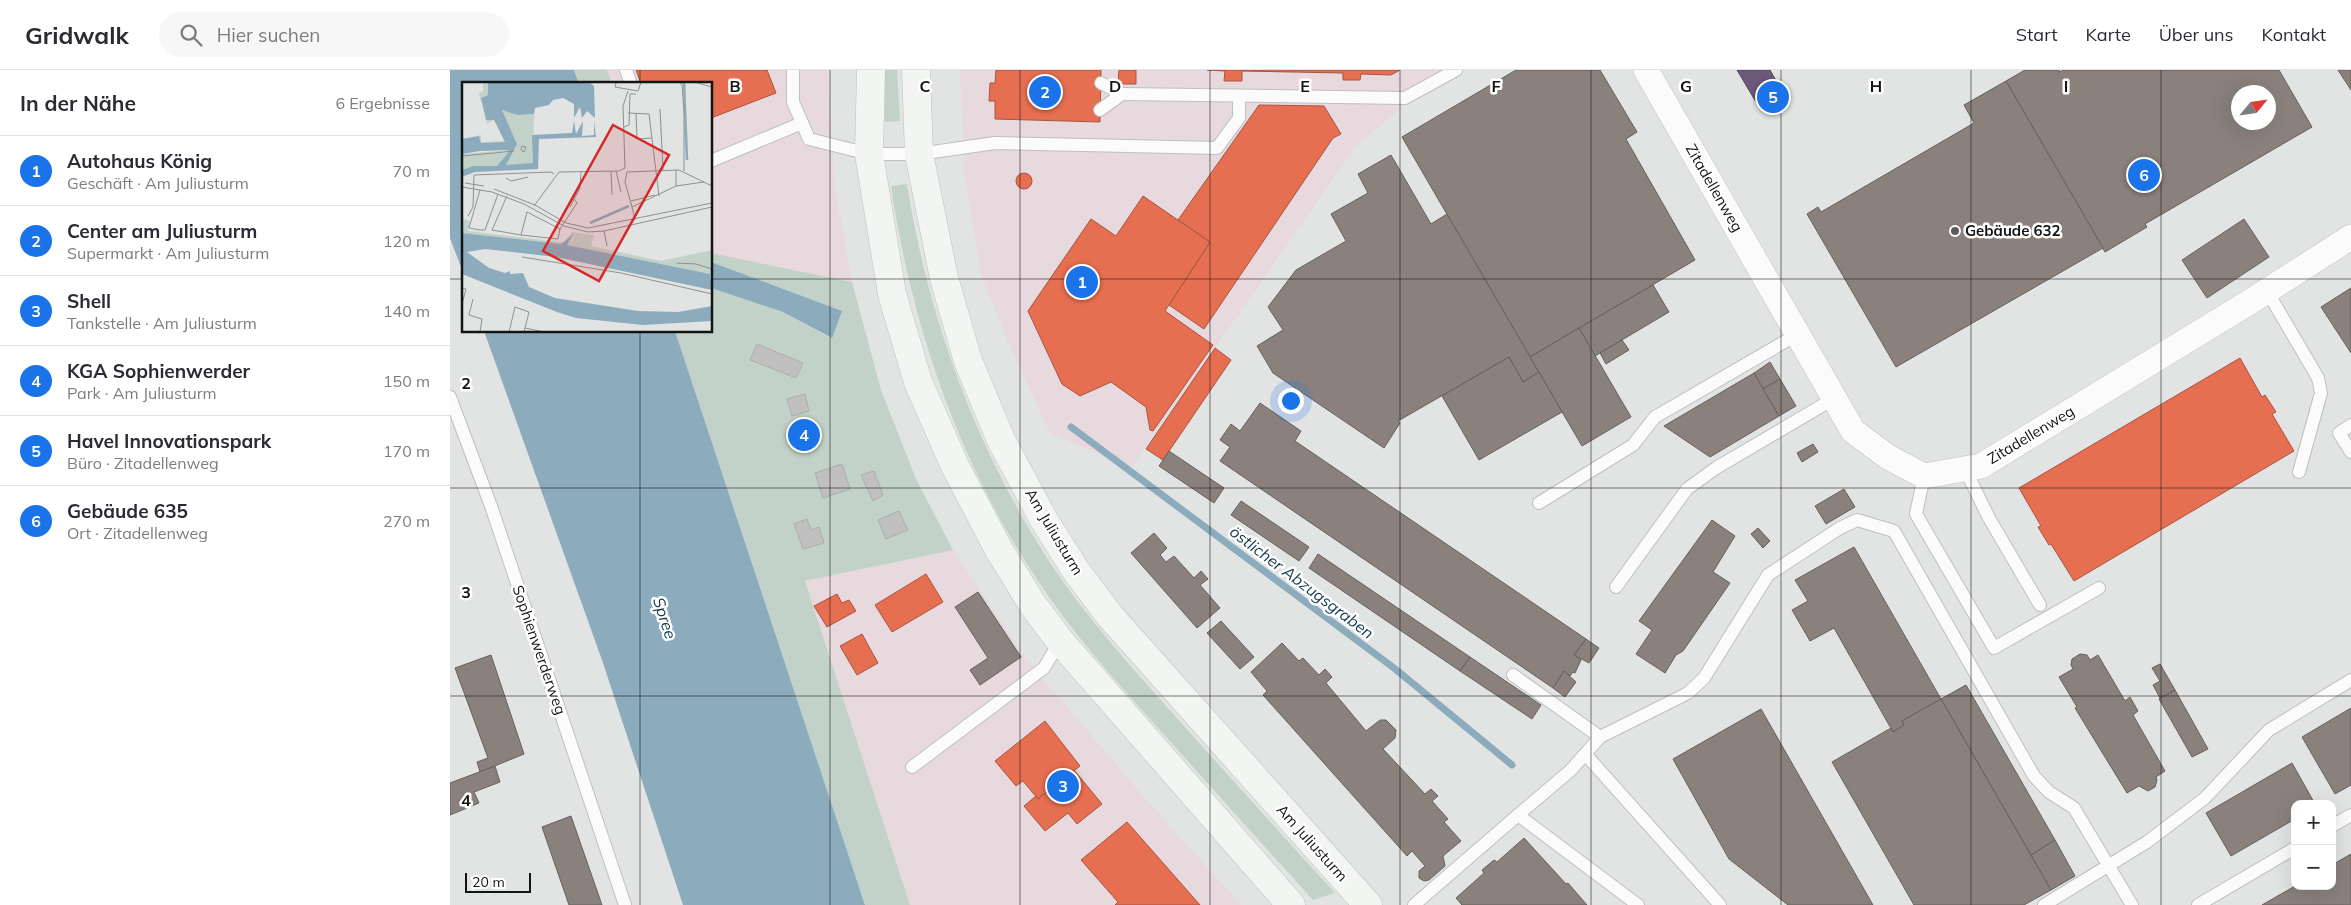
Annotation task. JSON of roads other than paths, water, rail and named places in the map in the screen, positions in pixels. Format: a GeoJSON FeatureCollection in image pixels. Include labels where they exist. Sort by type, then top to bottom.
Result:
{"type":"FeatureCollection","features":[{"type":"Feature","properties":{"kind":"main road"},"geometry":{"type":"LineString","coordinates":[[871,70],[869,154],[892,294],[918,382],[955,466],[998,550],[1033,605],[1060,641],[1291,905]]}},
{"type":"Feature","properties":{"kind":"main road","name":"Am Juliusturm"},"geometry":{"type":"LineString","coordinates":[[916,70],[919,154],[944,278],[968,361],[1001,440],[1044,520],[1076,571],[1110,616],[1368,905]]}},
{"type":"Feature","properties":{"kind":"street","name":"Zitadellenweg"},"geometry":{"type":"LineString","coordinates":[[1646,70],[1853,431],[1888,457],[1924,476],[1981,466],[2267,291],[2351,237]]}},
{"type":"Feature","properties":{"kind":"lane"},"geometry":{"type":"LineString","coordinates":[[626,70],[630,82]]}},
{"type":"Feature","properties":{"kind":"lane"},"geometry":{"type":"LineString","coordinates":[[793,70],[793,102],[809,139],[869,154],[919,154],[994,143],[1217,148],[1239,118],[1239,97]]}},
{"type":"Feature","properties":{"kind":"lane"},"geometry":{"type":"LineString","coordinates":[[1101,83],[1122,94],[1405,98],[1456,70]]}},
{"type":"Feature","properties":{"kind":"lane"},"geometry":{"type":"LineString","coordinates":[[1100,110],[1122,94]]}},
{"type":"Feature","properties":{"kind":"lane"},"geometry":{"type":"LineString","coordinates":[[712,160],[802,123]]}},
{"type":"Feature","properties":{"kind":"lane"},"geometry":{"type":"LineString","coordinates":[[2267,291],[2318,378],[2322,393],[2299,472]]}},
{"type":"Feature","properties":{"kind":"lane"},"geometry":{"type":"LineString","coordinates":[[1538,503],[1633,445],[1655,417],[1798,334]]}},
{"type":"Feature","properties":{"kind":"lane","name":"Sophienwerderweg"},"geometry":{"type":"LineString","coordinates":[[450,397],[491,506],[625,905]]}},
{"type":"Feature","properties":{"kind":"lane"},"geometry":{"type":"LineString","coordinates":[[1616,587],[1687,489],[1716,468],[1835,398]]}},
{"type":"Feature","properties":{"kind":"lane"},"geometry":{"type":"LineString","coordinates":[[2351,425],[2339,433],[2351,452]]}},
{"type":"Feature","properties":{"kind":"lane"},"geometry":{"type":"LineString","coordinates":[[1965,468],[1989,518],[2040,605]]}},
{"type":"Feature","properties":{"kind":"lane"},"geometry":{"type":"LineString","coordinates":[[1924,476],[1916,514],[1994,648],[2099,588]]}},
{"type":"Feature","properties":{"kind":"lane"},"geometry":{"type":"LineString","coordinates":[[1414,905],[1571,770],[1600,737],[1688,693],[1704,678],[1768,575],[1840,528],[1857,520],[1894,531],[2034,776],[2049,792],[2074,808],[2132,905]]}},
{"type":"Feature","properties":{"kind":"lane"},"geometry":{"type":"LineString","coordinates":[[912,767],[1044,668],[1060,641]]}},
{"type":"Feature","properties":{"kind":"lane"},"geometry":{"type":"LineString","coordinates":[[1513,675],[1600,737]]}},
{"type":"Feature","properties":{"kind":"lane"},"geometry":{"type":"LineString","coordinates":[[2044,905],[2147,842],[2205,798],[2269,730],[2351,680]]}},
{"type":"Feature","properties":{"kind":"lane"},"geometry":{"type":"LineString","coordinates":[[1586,755],[1720,905]]}},
{"type":"Feature","properties":{"kind":"lane"},"geometry":{"type":"LineString","coordinates":[[1518,815],[1638,905]]}},
{"type":"Feature","properties":{"kind":"lane"},"geometry":{"type":"LineString","coordinates":[[2336,824],[2351,815]]}},
{"type":"Feature","properties":{"kind":"lane"},"geometry":{"type":"LineString","coordinates":[[2198,905],[2291,850]]}},
{"type":"Feature","properties":{"kind":"water"},"geometry":{"type":"Polygon","coordinates":[[[450,70],[574,70],[578,82],[462,82],[462,270],[450,238],[450,70]]]}},
{"type":"Feature","properties":{"kind":"water"},"geometry":{"type":"Polygon","coordinates":[[[712,262],[842,311],[832,338],[783,312],[712,288],[712,262]]]}},
{"type":"Feature","properties":{"kind":"water","name":"Spree"},"geometry":{"type":"Polygon","coordinates":[[[484,332],[675,332],[865,905],[683,905],[602,660],[484,332]]]}},
{"type":"Feature","properties":{"kind":"waterway","name":"östlicher Abzugsgraben"},"geometry":{"type":"LineString","coordinates":[[1071,427],[1394,668],[1512,765]]}},
{"type":"Feature","properties":{"kind":"place","name":"Center am Juliusturm"},"geometry":{"type":"Point","coordinates":[1045,92]}},
{"type":"Feature","properties":{"kind":"place","name":"Havel Innovationspark"},"geometry":{"type":"Point","coordinates":[1773,97]}},
{"type":"Feature","properties":{"kind":"place","name":"Gebäude 635"},"geometry":{"type":"Point","coordinates":[2144,175]}},
{"type":"Feature","properties":{"kind":"place","name":"Gebäude 632"},"geometry":{"type":"Point","coordinates":[1955,231]}},
{"type":"Feature","properties":{"kind":"place","name":"Autohaus König"},"geometry":{"type":"Point","coordinates":[1082,282]}},
{"type":"Feature","properties":{"kind":"place","name":"KGA Sophienwerder"},"geometry":{"type":"Point","coordinates":[804,435]}},
{"type":"Feature","properties":{"kind":"place","name":"Shell"},"geometry":{"type":"Point","coordinates":[1063,786]}}]}
